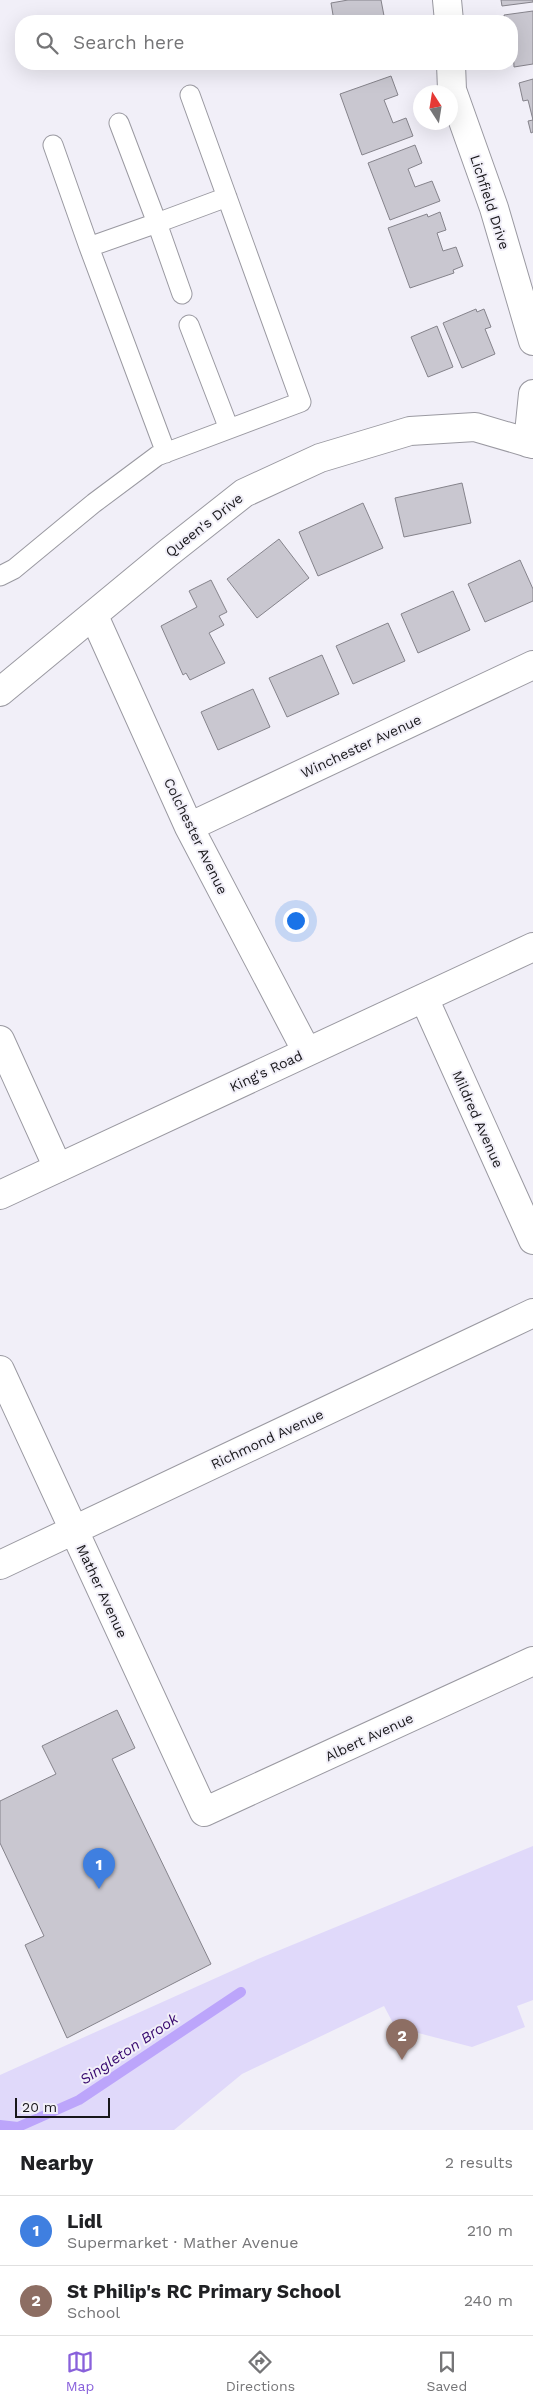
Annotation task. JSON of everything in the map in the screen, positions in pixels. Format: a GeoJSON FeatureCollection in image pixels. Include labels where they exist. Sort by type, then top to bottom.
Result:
{"type":"FeatureCollection","features":[{"type":"Feature","properties":{"kind":"street"},"geometry":{"type":"LineString","coordinates":[[448,0],[448,15]]}},
{"type":"Feature","properties":{"kind":"street","name":"Lichfield Drive"},"geometry":{"type":"LineString","coordinates":[[451,70],[452,90],[494,208],[533,341]]}},
{"type":"Feature","properties":{"kind":"street"},"geometry":{"type":"LineString","coordinates":[[530,444],[533,394]]}},
{"type":"Feature","properties":{"kind":"street","name":"Queen's Drive"},"geometry":{"type":"LineString","coordinates":[[0,692],[168,553],[244,493],[320,458],[410,431],[476,428],[530,444]]}},
{"type":"Feature","properties":{"kind":"street","name":"Colchester Avenue"},"geometry":{"type":"LineString","coordinates":[[94,616],[189,827],[307,1052]]}},
{"type":"Feature","properties":{"kind":"street","name":"Winchester Avenue"},"geometry":{"type":"LineString","coordinates":[[189,827],[533,665]]}},
{"type":"Feature","properties":{"kind":"street","name":"King's Road"},"geometry":{"type":"LineString","coordinates":[[0,1195],[533,947]]}},
{"type":"Feature","properties":{"kind":"street","name":"Mildred Avenue"},"geometry":{"type":"LineString","coordinates":[[424,998],[533,1240]]}},
{"type":"Feature","properties":{"kind":"street"},"geometry":{"type":"LineString","coordinates":[[0,1040],[58,1168]]}},
{"type":"Feature","properties":{"kind":"street","name":"Richmond Avenue"},"geometry":{"type":"LineString","coordinates":[[0,1565],[533,1313]]}},
{"type":"Feature","properties":{"kind":"street","name":"Mather Avenue"},"geometry":{"type":"LineString","coordinates":[[0,1370],[204,1812]]}},
{"type":"Feature","properties":{"kind":"street","name":"Albert Avenue"},"geometry":{"type":"LineString","coordinates":[[204,1812],[533,1662]]}},
{"type":"Feature","properties":{"kind":"lane"},"geometry":{"type":"LineString","coordinates":[[0,576],[14,569],[94,502],[157,456],[302,402],[190,95]]}},
{"type":"Feature","properties":{"kind":"lane"},"geometry":{"type":"LineString","coordinates":[[119,123],[182,294]]}},
{"type":"Feature","properties":{"kind":"lane"},"geometry":{"type":"LineString","coordinates":[[53,145],[166,453]]}},
{"type":"Feature","properties":{"kind":"lane"},"geometry":{"type":"LineString","coordinates":[[89,247],[227,196]]}},
{"type":"Feature","properties":{"kind":"lane"},"geometry":{"type":"LineString","coordinates":[[189,324],[229,429]]}},
{"type":"Feature","properties":{"kind":"shaded area"},"geometry":{"type":"Polygon","coordinates":[[[533,1846],[533,2000],[517,2006],[525,2027],[472,2047],[395,2027],[384,2006],[242,2074],[174,2130],[0,2130],[0,2075],[258,1959],[533,1846]]]}},
{"type":"Feature","properties":{"kind":"building"},"geometry":{"type":"Polygon","coordinates":[[[348,0],[381,0],[384,15],[333,15],[331,3],[348,0]]]}},
{"type":"Feature","properties":{"kind":"building"},"geometry":{"type":"Polygon","coordinates":[[[501,0],[533,0],[533,2],[502,6],[501,0]]]}},
{"type":"Feature","properties":{"kind":"building"},"geometry":{"type":"Polygon","coordinates":[[[533,11],[533,64],[518,66],[518,15],[504,15],[533,11]]]}},
{"type":"Feature","properties":{"kind":"building"},"geometry":{"type":"Polygon","coordinates":[[[391,76],[398,95],[384,100],[393,123],[406,118],[413,136],[362,155],[340,94],[391,76]]]}},
{"type":"Feature","properties":{"kind":"building"},"geometry":{"type":"Polygon","coordinates":[[[533,79],[533,120],[528,100],[523,101],[519,83],[533,79]]]}},
{"type":"Feature","properties":{"kind":"building"},"geometry":{"type":"Polygon","coordinates":[[[533,120],[533,132],[531,133],[528,121],[533,120]]]}},
{"type":"Feature","properties":{"kind":"building"},"geometry":{"type":"Polygon","coordinates":[[[415,145],[422,163],[408,169],[415,187],[432,181],[440,201],[390,220],[368,163],[415,145]]]}},
{"type":"Feature","properties":{"kind":"building"},"geometry":{"type":"Polygon","coordinates":[[[440,212],[446,230],[437,233],[443,251],[456,247],[463,266],[453,270],[454,273],[410,288],[388,228],[427,214],[428,217],[440,212]]]}},
{"type":"Feature","properties":{"kind":"building"},"geometry":{"type":"Polygon","coordinates":[[[476,309],[477,312],[484,309],[491,327],[485,329],[495,354],[462,368],[443,323],[476,309]]]}},
{"type":"Feature","properties":{"kind":"building"},"geometry":{"type":"Polygon","coordinates":[[[437,326],[453,367],[428,377],[411,337],[437,326]]]}},
{"type":"Feature","properties":{"kind":"building"},"geometry":{"type":"Polygon","coordinates":[[[462,483],[471,523],[404,537],[395,498],[462,483]]]}},
{"type":"Feature","properties":{"kind":"building"},"geometry":{"type":"Polygon","coordinates":[[[363,503],[383,548],[318,576],[299,532],[363,503]]]}},
{"type":"Feature","properties":{"kind":"building"},"geometry":{"type":"Polygon","coordinates":[[[279,539],[309,578],[257,618],[227,579],[279,539]]]}},
{"type":"Feature","properties":{"kind":"building"},"geometry":{"type":"Polygon","coordinates":[[[520,560],[533,589],[533,601],[485,622],[468,584],[520,560]]]}},
{"type":"Feature","properties":{"kind":"building"},"geometry":{"type":"Polygon","coordinates":[[[211,580],[227,612],[219,616],[224,625],[209,633],[225,663],[190,680],[186,673],[183,675],[161,626],[197,607],[189,591],[211,580]]]}},
{"type":"Feature","properties":{"kind":"building"},"geometry":{"type":"Polygon","coordinates":[[[453,591],[470,630],[418,653],[401,614],[453,591]]]}},
{"type":"Feature","properties":{"kind":"building"},"geometry":{"type":"Polygon","coordinates":[[[388,623],[405,661],[353,684],[336,646],[388,623]]]}},
{"type":"Feature","properties":{"kind":"building"},"geometry":{"type":"Polygon","coordinates":[[[322,655],[339,694],[287,717],[269,678],[322,655]]]}},
{"type":"Feature","properties":{"kind":"building"},"geometry":{"type":"Polygon","coordinates":[[[253,689],[270,727],[218,750],[201,712],[253,689]]]}},
{"type":"Feature","properties":{"kind":"building"},"geometry":{"type":"Polygon","coordinates":[[[117,1710],[135,1748],[112,1759],[211,1964],[67,2038],[25,1945],[44,1936],[0,1843],[0,1801],[56,1774],[42,1746],[117,1710]]]}},
{"type":"Feature","properties":{"kind":"waterway","name":"Singleton Brook"},"geometry":{"type":"LineString","coordinates":[[0,2125],[18,2127],[79,2100],[241,1992]]}},
{"type":"Feature","properties":{"kind":"place","name":"Lidl"},"geometry":{"type":"Point","coordinates":[99,1889]}},
{"type":"Feature","properties":{"kind":"place","name":"St Philip's RC Primary School"},"geometry":{"type":"Point","coordinates":[402,2060]}}]}
